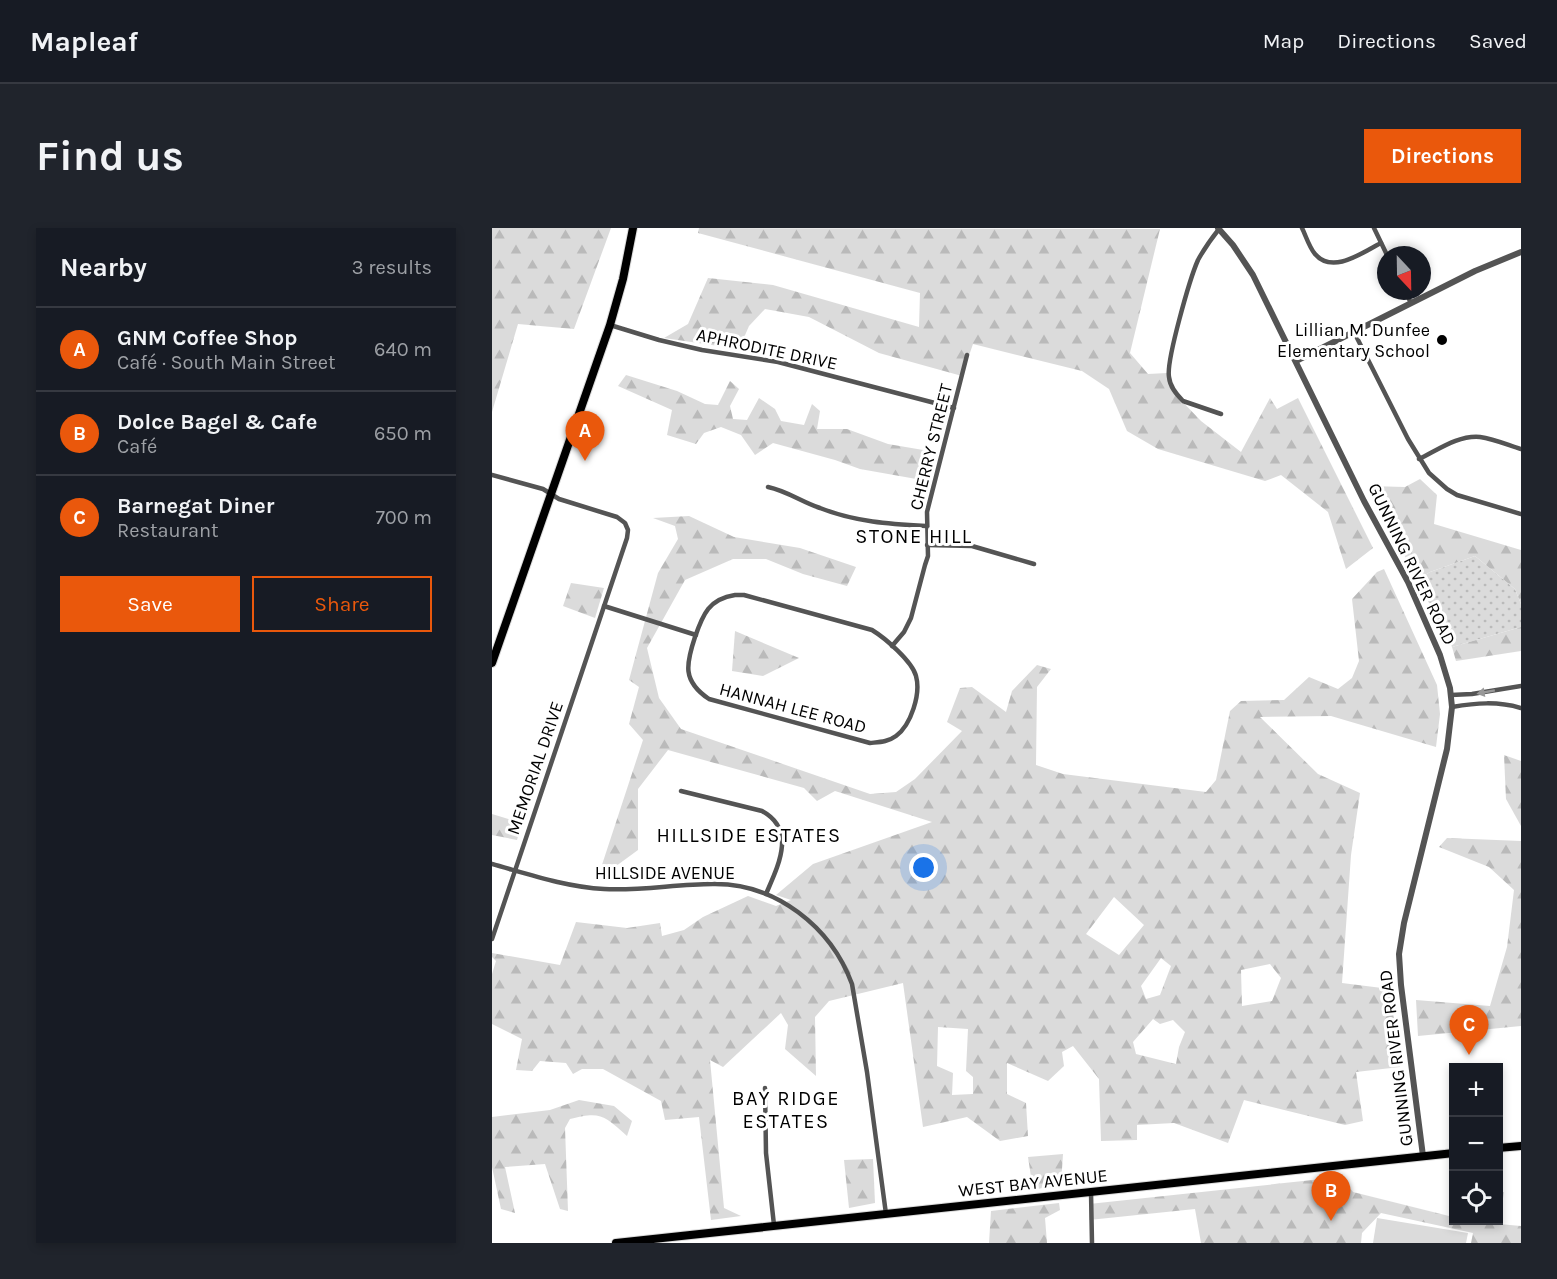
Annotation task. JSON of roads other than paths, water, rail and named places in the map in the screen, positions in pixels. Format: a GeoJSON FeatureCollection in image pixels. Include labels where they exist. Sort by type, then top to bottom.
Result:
{"type":"FeatureCollection","features":[{"type":"Feature","properties":{"kind":"main road"},"geometry":{"type":"LineString","coordinates":[[492,663],[610,325],[623,279],[633,228]]}},
{"type":"Feature","properties":{"kind":"main road"},"geometry":{"type":"LineString","coordinates":[[1503,1148],[1521,1146]]}},
{"type":"Feature","properties":{"kind":"main road","name":"WEST BAY AVENUE"},"geometry":{"type":"LineString","coordinates":[[616,1243],[1449,1153]]}},
{"type":"Feature","properties":{"kind":"street"},"geometry":{"type":"LineString","coordinates":[[1302,228],[1315,253],[1323,260],[1334,264],[1381,243]]}},
{"type":"Feature","properties":{"kind":"street"},"geometry":{"type":"LineString","coordinates":[[1374,228],[1382,246]]}},
{"type":"Feature","properties":{"kind":"street"},"geometry":{"type":"LineString","coordinates":[[1218,229],[1194,270],[1168,368],[1170,385],[1179,397],[1189,403],[1221,414]]}},
{"type":"Feature","properties":{"kind":"street","name":"GUNNING RIVER ROAD"},"geometry":{"type":"LineString","coordinates":[[1218,229],[1242,256],[1364,501],[1408,582],[1440,655],[1451,695],[1452,707],[1447,749],[1404,923],[1399,954],[1423,1156]]}},
{"type":"Feature","properties":{"kind":"street"},"geometry":{"type":"LineString","coordinates":[[1296,361],[1502,258],[1521,252]]}},
{"type":"Feature","properties":{"kind":"street","name":"APHRODITE DRIVE"},"geometry":{"type":"LineString","coordinates":[[610,325],[702,350],[778,362],[954,408]]}},
{"type":"Feature","properties":{"kind":"street"},"geometry":{"type":"LineString","coordinates":[[1354,332],[1419,459],[1429,473],[1447,489],[1466,498],[1521,514]]}},
{"type":"Feature","properties":{"kind":"street","name":"CHERRY STREET"},"geometry":{"type":"LineString","coordinates":[[892,646],[904,632],[911,618],[928,556],[926,526],[929,504],[967,355]]}},
{"type":"Feature","properties":{"kind":"street"},"geometry":{"type":"LineString","coordinates":[[1419,459],[1456,440],[1470,437],[1483,438],[1521,449]]}},
{"type":"Feature","properties":{"kind":"street"},"geometry":{"type":"LineString","coordinates":[[492,475],[552,493]]}},
{"type":"Feature","properties":{"kind":"street"},"geometry":{"type":"LineString","coordinates":[[768,487],[780,489],[820,508],[873,523],[926,526]]}},
{"type":"Feature","properties":{"kind":"street","name":"MEMORIAL DRIVE"},"geometry":{"type":"LineString","coordinates":[[492,939],[627,538],[628,530],[625,523],[616,516],[559,499],[552,493]]}},
{"type":"Feature","properties":{"kind":"street"},"geometry":{"type":"LineString","coordinates":[[927,545],[972,546],[1034,564]]}},
{"type":"Feature","properties":{"kind":"street","name":"HANNAH LEE ROAD"},"geometry":{"type":"LineString","coordinates":[[735,595],[744,595],[872,630],[892,646],[913,669],[918,689],[916,700],[905,728],[885,742],[870,743],[709,699],[698,691],[688,671],[687,661],[696,635],[703,614],[710,605],[718,599],[735,595]]}},
{"type":"Feature","properties":{"kind":"street"},"geometry":{"type":"LineString","coordinates":[[604,606],[696,635]]}},
{"type":"Feature","properties":{"kind":"street"},"geometry":{"type":"LineString","coordinates":[[1451,695],[1521,686]]}},
{"type":"Feature","properties":{"kind":"street"},"geometry":{"type":"LineString","coordinates":[[1452,707],[1491,702],[1521,708]]}},
{"type":"Feature","properties":{"kind":"street"},"geometry":{"type":"LineString","coordinates":[[681,791],[762,811],[770,816],[782,838],[782,856],[766,894]]}},
{"type":"Feature","properties":{"kind":"street","name":"HILLSIDE AVENUE"},"geometry":{"type":"LineString","coordinates":[[492,864],[574,885],[601,889],[631,890],[714,884],[735,885],[766,894],[796,910],[819,930],[833,946],[847,971],[856,1001],[886,1214]]}},
{"type":"Feature","properties":{"kind":"street"},"geometry":{"type":"LineString","coordinates":[[765,1088],[766,1153],[774,1226]]}},
{"type":"Feature","properties":{"kind":"street"},"geometry":{"type":"LineString","coordinates":[[1091,1192],[1092,1243]]}},
{"type":"Feature","properties":{"kind":"place","name":"Lillian M. Dunfee Elementary School"},"geometry":{"type":"Point","coordinates":[1442,340]}},
{"type":"Feature","properties":{"kind":"place","name":"GNM Coffee Shop"},"geometry":{"type":"Point","coordinates":[585,461]}},
{"type":"Feature","properties":{"kind":"place","name":"Barnegat Diner"},"geometry":{"type":"Point","coordinates":[1469,1055]}},
{"type":"Feature","properties":{"kind":"place","name":"Dolce Bagel & Cafe"},"geometry":{"type":"Point","coordinates":[1331,1221]}},
{"type":"Feature","properties":{"kind":"district","name":"STONE HILL"},"geometry":{"type":"Point","coordinates":[914,536]}},
{"type":"Feature","properties":{"kind":"district","name":"HILLSIDE ESTATES"},"geometry":{"type":"Point","coordinates":[749,835]}},
{"type":"Feature","properties":{"kind":"district","name":"BAY RIDGE ESTATES"},"geometry":{"type":"Point","coordinates":[786,1110]}}]}
